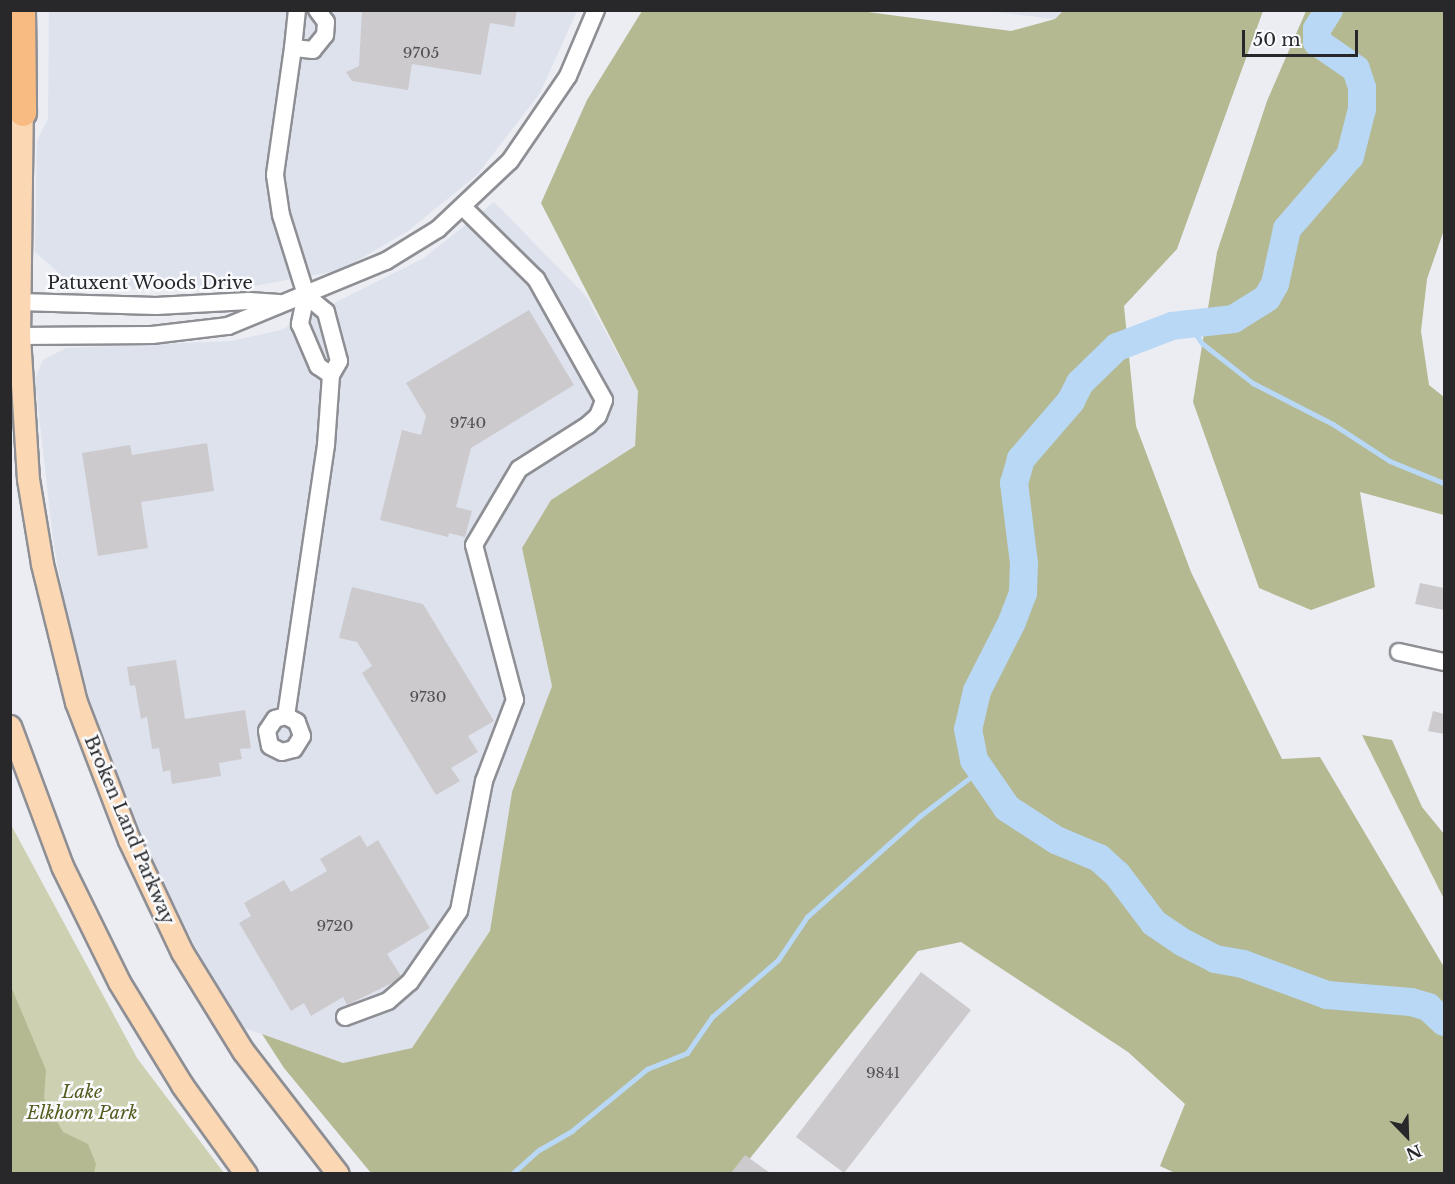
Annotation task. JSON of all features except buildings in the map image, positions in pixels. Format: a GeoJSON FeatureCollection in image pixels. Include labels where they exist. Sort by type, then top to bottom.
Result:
{"type":"FeatureCollection","features":[{"type":"Feature","properties":{"kind":"highway"},"geometry":{"type":"LineString","coordinates":[[22,10],[23,113]]}},
{"type":"Feature","properties":{"kind":"main road","name":"Broken Land Parkway"},"geometry":{"type":"LineString","coordinates":[[15,10],[23,113],[15,336],[28,479],[42,564],[76,702],[100,772],[158,904],[210,1001],[278,1100],[338,1173]]}},
{"type":"Feature","properties":{"kind":"main road"},"geometry":{"type":"LineString","coordinates":[[10,726],[62,866],[119,982],[182,1085],[246,1173]]}},
{"type":"Feature","properties":{"kind":"street"},"geometry":{"type":"LineString","coordinates":[[297,10],[275,175],[281,215],[306,295],[300,324],[318,366],[331,375]]}},
{"type":"Feature","properties":{"kind":"street"},"geometry":{"type":"LineString","coordinates":[[293,48],[313,50],[323,40],[326,22],[317,10]]}},
{"type":"Feature","properties":{"kind":"street","name":"Patuxent Woods Drive"},"geometry":{"type":"LineString","coordinates":[[15,336],[196,332],[228,326],[280,303],[306,295],[393,256],[464,208],[510,161],[568,76],[596,10]]}},
{"type":"Feature","properties":{"kind":"street"},"geometry":{"type":"LineString","coordinates":[[345,1017],[388,1001],[411,982],[459,910],[484,781],[515,700],[474,545],[519,469],[588,425],[598,416],[604,400],[537,279],[464,208]]}},
{"type":"Feature","properties":{"kind":"street"},"geometry":{"type":"LineString","coordinates":[[286,716],[326,445],[331,375],[339,362],[336,338],[326,312],[306,295]]}},
{"type":"Feature","properties":{"kind":"street","name":"Patuxent Woods Drive"},"geometry":{"type":"LineString","coordinates":[[15,302],[156,306],[249,301],[280,303]]}},
{"type":"Feature","properties":{"kind":"street"},"geometry":{"type":"LineString","coordinates":[[1399,652],[1444,662]]}},
{"type":"Feature","properties":{"kind":"shaded area"},"geometry":{"type":"Polygon","coordinates":[[[49,11],[577,11],[540,93],[477,175],[408,231],[341,270],[248,287],[78,290],[35,252],[37,141],[48,119],[49,11]]]}},
{"type":"Feature","properties":{"kind":"shaded area"},"geometry":{"type":"Polygon","coordinates":[[[987,11],[1063,11],[1055,19],[987,11]]]}},
{"type":"Feature","properties":{"kind":"shaded area"},"geometry":{"type":"Polygon","coordinates":[[[494,202],[586,296],[638,391],[635,446],[551,500],[522,548],[552,686],[512,792],[490,931],[412,1048],[343,1063],[244,1028],[196,948],[141,837],[89,698],[67,615],[53,540],[35,379],[43,360],[66,348],[231,341],[281,330],[424,258],[494,202]]]}},
{"type":"Feature","properties":{"kind":"green space"},"geometry":{"type":"Polygon","coordinates":[[[853,10],[1011,31],[1055,19],[1063,11],[1263,11],[1177,249],[1124,306],[1136,426],[1191,572],[1282,759],[1320,757],[1444,967],[1444,1173],[1175,1173],[1160,1166],[1185,1104],[1128,1052],[961,942],[918,951],[738,1173],[371,1173],[284,1068],[262,1034],[343,1063],[412,1048],[490,931],[512,792],[552,686],[522,548],[551,500],[635,446],[638,391],[541,203],[587,100],[642,11],[853,10]]]}},
{"type":"Feature","properties":{"kind":"green space"},"geometry":{"type":"Polygon","coordinates":[[[1306,11],[1444,11],[1444,230],[1427,279],[1421,331],[1429,385],[1444,397],[1444,515],[1360,492],[1375,587],[1311,610],[1259,588],[1193,402],[1217,252],[1267,101],[1306,11]]]}},
{"type":"Feature","properties":{"kind":"green space"},"geometry":{"type":"Polygon","coordinates":[[[1362,735],[1392,740],[1422,807],[1444,834],[1444,899],[1362,735]]]}},
{"type":"Feature","properties":{"kind":"green space","name":"Lake Elkhorn Park"},"geometry":{"type":"Polygon","coordinates":[[[10,823],[137,1058],[224,1173],[11,1173],[10,823]]]}},
{"type":"Feature","properties":{"kind":"green space"},"geometry":{"type":"Polygon","coordinates":[[[10,984],[46,1070],[44,1098],[63,1132],[88,1144],[96,1164],[94,1173],[11,1173],[10,984]]]}},
{"type":"Feature","properties":{"kind":"waterway"},"geometry":{"type":"LineString","coordinates":[[1329,10],[1317,29],[1317,42],[1356,69],[1362,88],[1362,109],[1350,156],[1287,229],[1275,284],[1267,298],[1234,319],[1172,326],[1117,347],[1080,383],[1071,401],[1021,459],[1014,483],[1024,563],[1023,593],[1012,622],[977,691],[968,729],[974,760],[1007,808],[1056,840],[1099,858],[1117,874],[1154,923],[1184,943],[1215,959],[1243,964],[1327,995],[1411,1002],[1428,1007],[1444,1022]]}},
{"type":"Feature","properties":{"kind":"waterway"},"geometry":{"type":"LineString","coordinates":[[1189,323],[1202,343],[1253,383],[1333,424],[1390,461],[1444,483]]}},
{"type":"Feature","properties":{"kind":"waterway"},"geometry":{"type":"LineString","coordinates":[[512,1174],[539,1150],[573,1130],[647,1069],[687,1053],[712,1017],[778,960],[807,917],[920,816],[980,770]]}}]}
